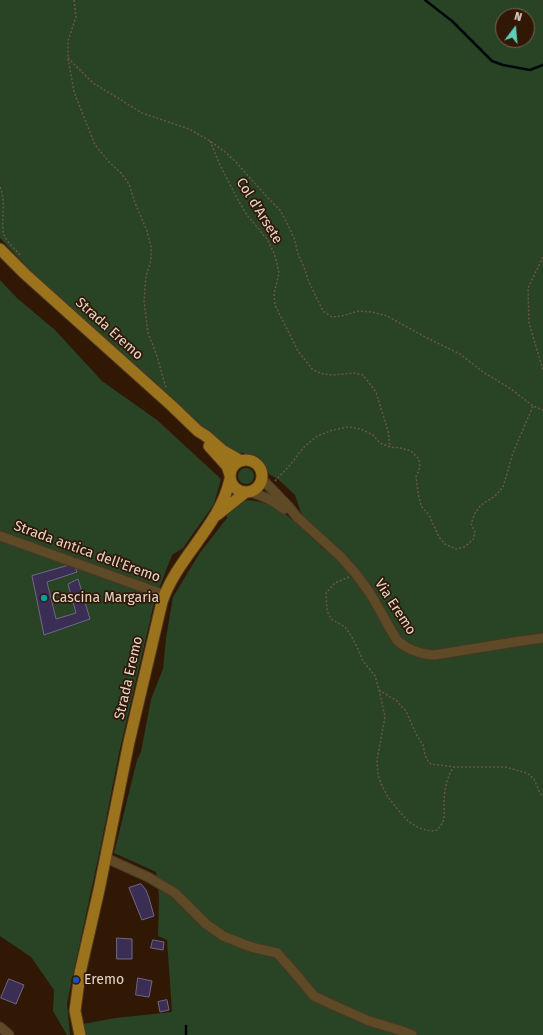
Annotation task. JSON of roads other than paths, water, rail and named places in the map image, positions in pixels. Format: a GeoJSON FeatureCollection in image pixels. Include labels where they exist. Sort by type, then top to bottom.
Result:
{"type":"FeatureCollection","features":[{"type":"Feature","properties":{"kind":"main road","name":"Strada Eremo"},"geometry":{"type":"LineString","coordinates":[[0,249],[25,274],[172,406],[217,454],[226,466],[230,477],[224,498],[213,518],[174,576],[165,595],[129,742],[106,858],[80,973],[75,1011],[80,1035]]}},
{"type":"Feature","properties":{"kind":"main road","name":"Strada Eremo"},"geometry":{"type":"LineString","coordinates":[[198,432],[206,436],[222,450],[241,461]]}},
{"type":"Feature","properties":{"kind":"main road"},"geometry":{"type":"LineString","coordinates":[[246,460],[256,464],[261,473],[262,478],[258,487],[248,492],[238,490],[234,487],[230,477],[233,467],[241,461],[246,460]]}},
{"type":"Feature","properties":{"kind":"main road","name":"Strada Eremo"},"geometry":{"type":"LineString","coordinates":[[213,518],[248,492]]}},
{"type":"Feature","properties":{"kind":"street","name":"Via Eremo"},"geometry":{"type":"LineString","coordinates":[[262,478],[297,517]]}},
{"type":"Feature","properties":{"kind":"street","name":"Via Eremo"},"geometry":{"type":"LineString","coordinates":[[248,492],[264,496],[274,501],[297,517],[341,557],[370,593],[396,638],[402,645],[411,651],[424,655],[434,655],[543,638]]}},
{"type":"Feature","properties":{"kind":"street","name":"Strada antica dell'Eremo"},"geometry":{"type":"LineString","coordinates":[[0,536],[165,595]]}},
{"type":"Feature","properties":{"kind":"street"},"geometry":{"type":"LineString","coordinates":[[106,858],[148,877],[175,893],[206,924],[223,936],[251,947],[277,953],[314,996],[369,1021],[412,1035]]}},
{"type":"Feature","properties":{"kind":"street"},"geometry":{"type":"LineString","coordinates":[[0,1027],[9,1035]]}},
{"type":"Feature","properties":{"kind":"waterway"},"geometry":{"type":"LineString","coordinates":[[425,0],[452,21],[492,61],[503,65],[530,70],[543,65]]}},
{"type":"Feature","properties":{"kind":"waterway"},"geometry":{"type":"LineString","coordinates":[[186,1026],[186,1035]]}},
{"type":"Feature","properties":{"kind":"place","name":"Cascina Margaria"},"geometry":{"type":"Point","coordinates":[44,598]}},
{"type":"Feature","properties":{"kind":"place","name":"Eremo"},"geometry":{"type":"Point","coordinates":[76,980]}}]}
